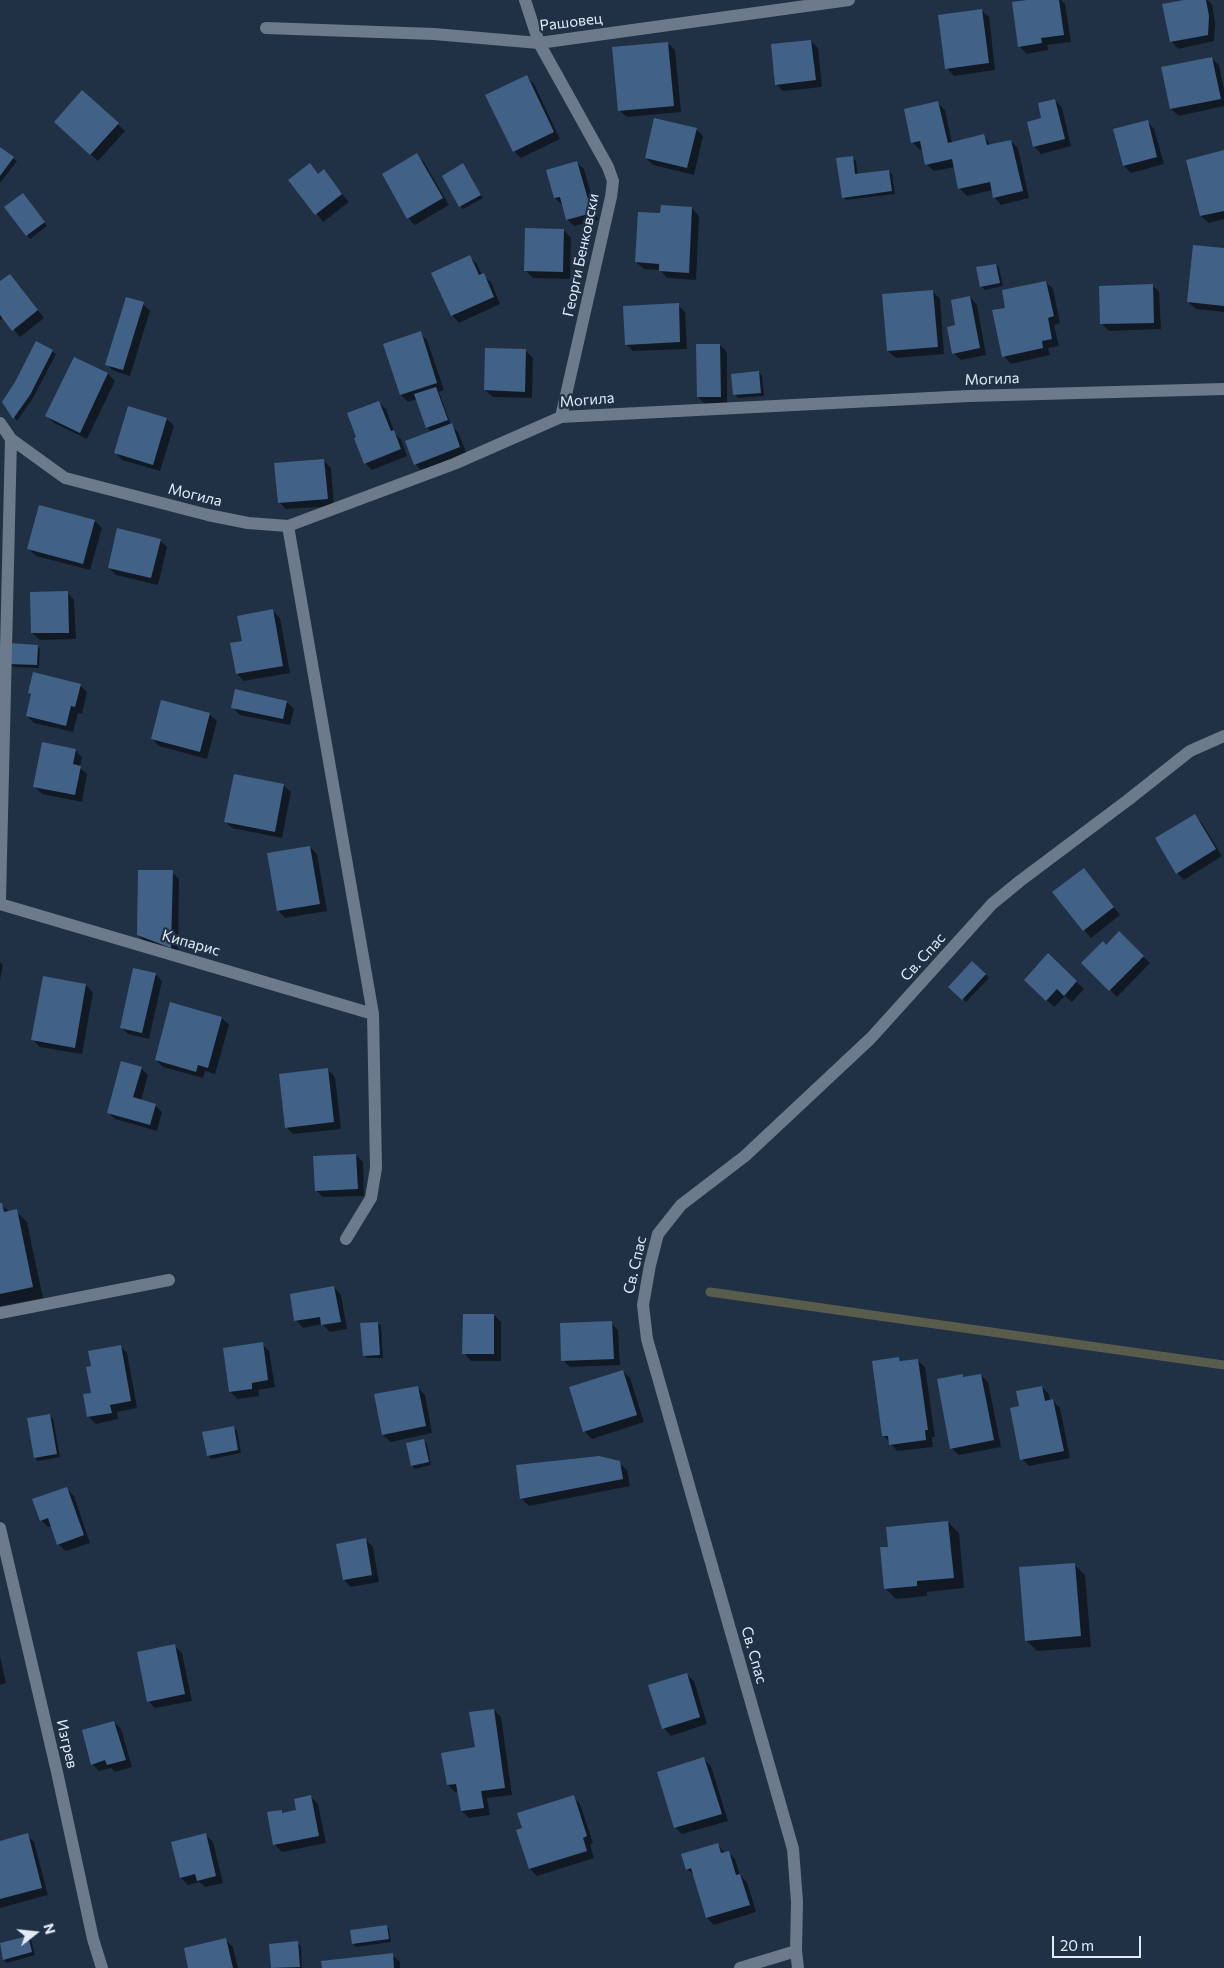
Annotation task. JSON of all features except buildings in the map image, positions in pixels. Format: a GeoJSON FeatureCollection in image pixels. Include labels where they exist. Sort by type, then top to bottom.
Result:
{"type":"FeatureCollection","features":[{"type":"Feature","properties":{"kind":"street","name":"Георги Бенковски"},"geometry":{"type":"LineString","coordinates":[[525,0],[539,44],[608,167],[613,181],[561,417]]}},
{"type":"Feature","properties":{"kind":"street","name":"Рашовец"},"geometry":{"type":"LineString","coordinates":[[266,28],[434,34],[539,44],[849,0]]}},
{"type":"Feature","properties":{"kind":"street","name":"Могила"},"geometry":{"type":"LineString","coordinates":[[0,423],[11,439],[65,478],[208,515],[248,523],[288,526],[454,464],[561,417],[970,396],[1224,389]]}},
{"type":"Feature","properties":{"kind":"street"},"geometry":{"type":"LineString","coordinates":[[0,899],[11,439]]}},
{"type":"Feature","properties":{"kind":"street"},"geometry":{"type":"LineString","coordinates":[[288,526],[373,1014],[376,1168],[371,1198],[346,1239]]}},
{"type":"Feature","properties":{"kind":"street","name":"Св. Спас"},"geometry":{"type":"LineString","coordinates":[[798,1968],[796,1951],[798,1902],[793,1849],[647,1339],[643,1305],[658,1234],[681,1205],[744,1156],[871,1038],[992,904],[1190,751],[1224,736]]}},
{"type":"Feature","properties":{"kind":"street","name":"Кипарис"},"geometry":{"type":"LineString","coordinates":[[0,904],[373,1014]]}},
{"type":"Feature","properties":{"kind":"street"},"geometry":{"type":"LineString","coordinates":[[0,1313],[169,1280]]}},
{"type":"Feature","properties":{"kind":"street","name":"Изгрев"},"geometry":{"type":"LineString","coordinates":[[0,1528],[57,1772],[93,1939],[102,1968]]}},
{"type":"Feature","properties":{"kind":"street"},"geometry":{"type":"LineString","coordinates":[[740,1968],[796,1951]]}},
{"type":"Feature","properties":{"kind":"waterway"},"geometry":{"type":"LineString","coordinates":[[710,1292],[1224,1365]]}}]}
